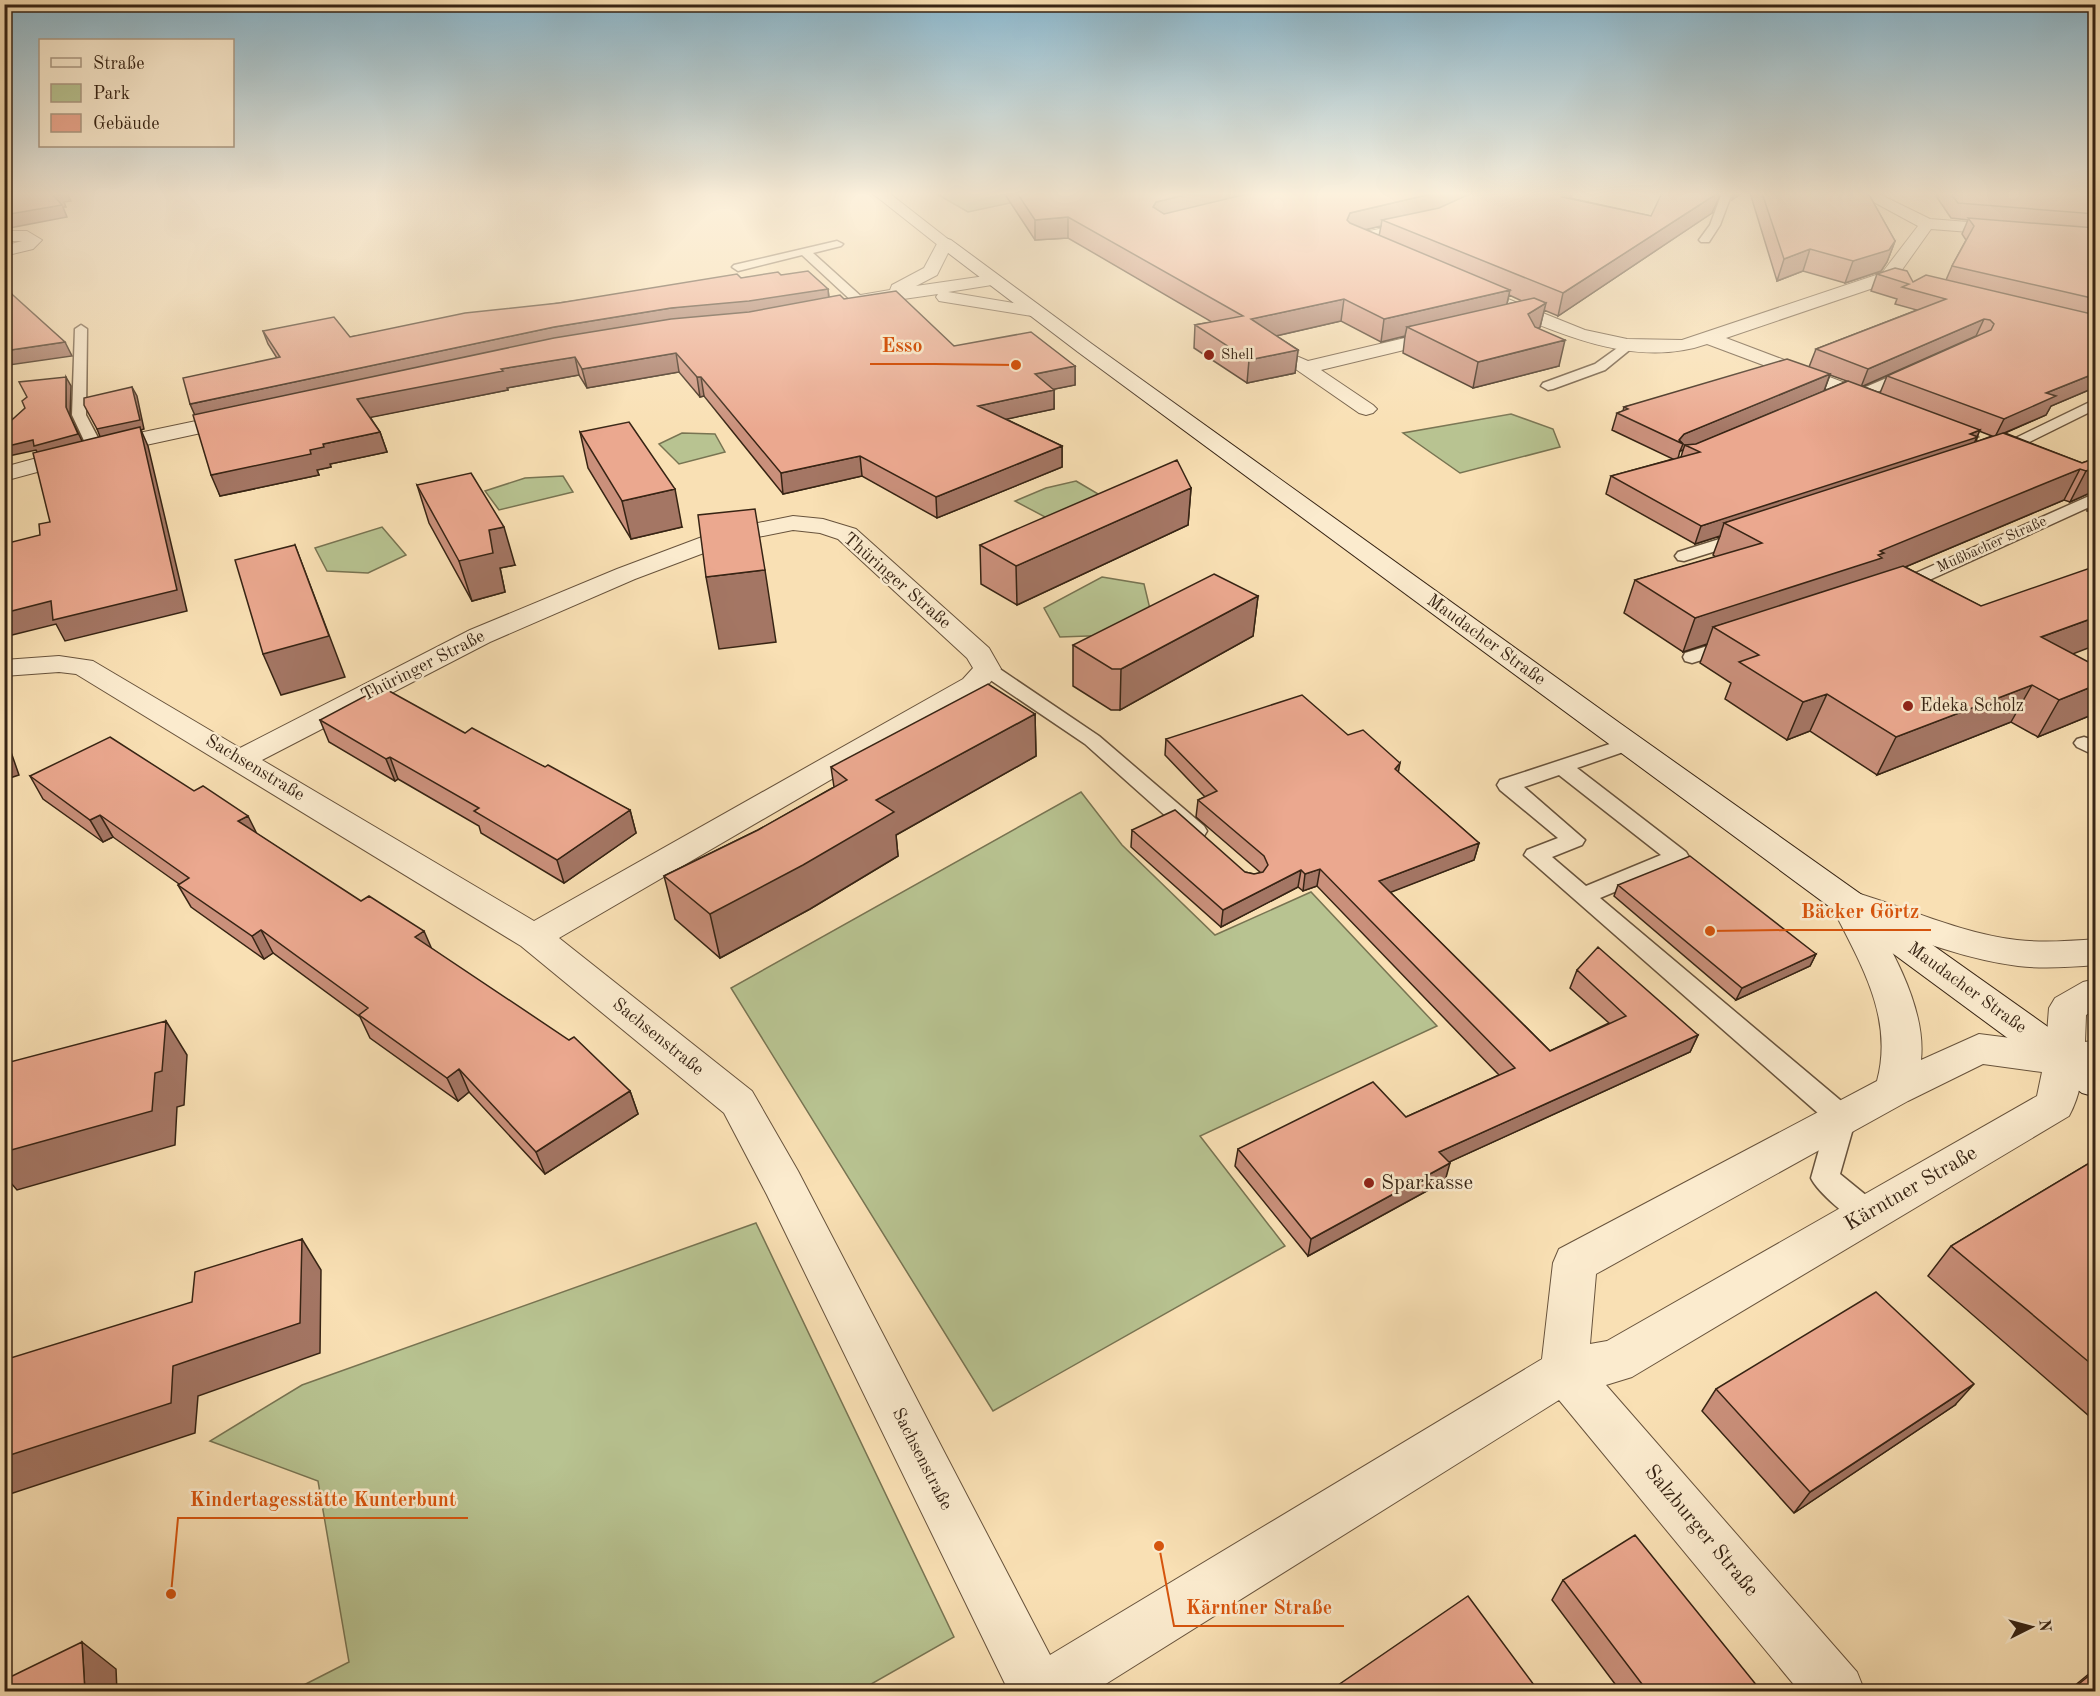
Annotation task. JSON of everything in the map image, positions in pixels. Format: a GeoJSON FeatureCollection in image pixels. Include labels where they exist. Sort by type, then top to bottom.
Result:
{"type":"FeatureCollection","features":[{"type":"Feature","properties":{"kind":"street"},"geometry":{"type":"LineString","coordinates":[[886,296],[929,272]]}},
{"type":"Feature","properties":{"kind":"street","name":"Maudacher Straße"},"geometry":{"type":"LineString","coordinates":[[982,272],[1032,311],[1179,415],[1846,901],[2085,1066]]}},
{"type":"Feature","properties":{"kind":"street"},"geometry":{"type":"LineString","coordinates":[[1888,277],[1892,272]]}},
{"type":"Feature","properties":{"kind":"street"},"geometry":{"type":"LineString","coordinates":[[1488,297],[1580,335],[1627,345],[1684,346],[1888,277],[1911,282]]}},
{"type":"Feature","properties":{"kind":"street"},"geometry":{"type":"LineString","coordinates":[[832,308],[859,300],[992,280]]}},
{"type":"Feature","properties":{"kind":"street"},"geometry":{"type":"LineString","coordinates":[[886,296],[952,298],[1032,311]]}},
{"type":"Feature","properties":{"kind":"street"},"geometry":{"type":"LineString","coordinates":[[1494,323],[1527,315]]}},
{"type":"Feature","properties":{"kind":"street"},"geometry":{"type":"LineString","coordinates":[[1305,368],[1460,331]]}},
{"type":"Feature","properties":{"kind":"street"},"geometry":{"type":"LineString","coordinates":[[1708,338],[1892,408]]}},
{"type":"Feature","properties":{"kind":"street"},"geometry":{"type":"LineString","coordinates":[[1280,352],[1366,408]]}},
{"type":"Feature","properties":{"kind":"street"},"geometry":{"type":"LineString","coordinates":[[4,474],[96,449],[255,415]]}},
{"type":"Feature","properties":{"kind":"street"},"geometry":{"type":"LineString","coordinates":[[1981,450],[2003,451],[2024,459]]}},
{"type":"Feature","properties":{"kind":"street","name":"Thüringer Straße"},"geometry":{"type":"LineString","coordinates":[[241,759],[491,632],[626,574],[727,537],[793,523],[823,526],[847,534],[979,654],[987,669]]}},
{"type":"Feature","properties":{"kind":"street","name":"Sachsenstraße"},"geometry":{"type":"LineString","coordinates":[[4,668],[59,664],[83,667],[241,759],[534,937],[738,1102],[783,1184],[1040,1692]]}},
{"type":"Feature","properties":{"kind":"street"},"geometry":{"type":"LineString","coordinates":[[534,937],[973,685],[987,669]]}},
{"type":"Feature","properties":{"kind":"street"},"geometry":{"type":"LineString","coordinates":[[1846,901],[1975,944],[2017,953],[2050,955],[2096,952]]}},
{"type":"Feature","properties":{"kind":"street"},"geometry":{"type":"LineString","coordinates":[[1846,901],[1885,979],[1900,1021],[1902,1053],[1894,1090]]}},
{"type":"Feature","properties":{"kind":"street","name":"Kärntner Straße"},"geometry":{"type":"LineString","coordinates":[[1040,1692],[1564,1371],[1615,1361],[2055,1105],[2085,1066],[2068,1008],[2096,992]]}},
{"type":"Feature","properties":{"kind":"street"},"geometry":{"type":"LineString","coordinates":[[1564,1371],[1575,1263],[1894,1090],[1979,1049],[2085,1066]]}},
{"type":"Feature","properties":{"kind":"street","name":"Salzburger Straße"},"geometry":{"type":"LineString","coordinates":[[1564,1371],[1837,1692]]}},
{"type":"Feature","properties":{"kind":"lane"},"geometry":{"type":"LineString","coordinates":[[828,272],[859,300]]}},
{"type":"Feature","properties":{"kind":"lane"},"geometry":{"type":"LineString","coordinates":[[81,329],[79,415],[96,449]]}},
{"type":"Feature","properties":{"kind":"lane"},"geometry":{"type":"LineString","coordinates":[[1548,386],[1600,367],[1627,345]]}},
{"type":"Feature","properties":{"kind":"lane"},"geometry":{"type":"LineString","coordinates":[[1822,399],[1852,392],[1924,364]]}},
{"type":"Feature","properties":{"kind":"lane"},"geometry":{"type":"LineString","coordinates":[[2003,451],[2009,445],[2096,403]]}},
{"type":"Feature","properties":{"kind":"lane","name":"Mußbacher Straße"},"geometry":{"type":"LineString","coordinates":[[1884,594],[2092,489]]}},
{"type":"Feature","properties":{"kind":"lane"},"geometry":{"type":"LineString","coordinates":[[1684,556],[1761,530]]}},
{"type":"Feature","properties":{"kind":"lane"},"geometry":{"type":"LineString","coordinates":[[1692,657],[1747,639]]}},
{"type":"Feature","properties":{"kind":"lane"},"geometry":{"type":"LineString","coordinates":[[987,669],[1092,740],[1208,842]]}},
{"type":"Feature","properties":{"kind":"lane"},"geometry":{"type":"LineString","coordinates":[[1628,744],[1508,785],[1574,840],[1535,855],[1842,1118],[1826,1178],[1868,1214]]}},
{"type":"Feature","properties":{"kind":"lane"},"geometry":{"type":"LineString","coordinates":[[1561,766],[1678,857],[1583,896]]}},
{"type":"Feature","properties":{"kind":"green space"},"geometry":{"type":"Polygon","coordinates":[[[1511,414],[1553,429],[1560,447],[1460,473],[1403,433],[1511,414]]]}},
{"type":"Feature","properties":{"kind":"green space"},"geometry":{"type":"Polygon","coordinates":[[[682,433],[715,434],[725,452],[679,464],[659,444],[682,433]]]}},
{"type":"Feature","properties":{"kind":"green space"},"geometry":{"type":"Polygon","coordinates":[[[563,476],[573,492],[499,510],[485,491],[525,478],[563,476]]]}},
{"type":"Feature","properties":{"kind":"green space"},"geometry":{"type":"Polygon","coordinates":[[[1076,481],[1105,498],[1060,525],[1015,501],[1046,488],[1076,481]]]}},
{"type":"Feature","properties":{"kind":"green space"},"geometry":{"type":"Polygon","coordinates":[[[382,527],[406,555],[368,573],[327,571],[315,548],[382,527]]]}},
{"type":"Feature","properties":{"kind":"green space"},"geometry":{"type":"Polygon","coordinates":[[[1102,577],[1144,584],[1150,609],[1117,635],[1060,637],[1044,608],[1102,577]]]}},
{"type":"Feature","properties":{"kind":"green space"},"geometry":{"type":"Polygon","coordinates":[[[1081,792],[1122,845],[1215,935],[1311,892],[1437,1026],[1200,1136],[1285,1246],[993,1411],[731,988],[1081,792]]]}},
{"type":"Feature","properties":{"kind":"green space"},"geometry":{"type":"Polygon","coordinates":[[[756,1223],[954,1637],[859,1691],[292,1691],[349,1662],[318,1481],[210,1441],[302,1385],[756,1223]]]}},
{"type":"Feature","properties":{"kind":"building"},"geometry":{"type":"Polygon","coordinates":[[[777,272],[781,275],[809,272],[828,289],[749,301],[671,308],[554,327],[190,404],[183,378],[280,357],[263,331],[334,317],[350,337],[465,313],[559,303],[737,274],[741,278],[777,272]]]}},
{"type":"Feature","properties":{"kind":"building"},"geometry":{"type":"Polygon","coordinates":[[[1165,272],[1467,272],[1510,290],[1384,319],[1344,299],[1251,319],[1298,350],[1249,360],[1195,325],[1243,316],[1165,272]]]}},
{"type":"Feature","properties":{"kind":"building"},"geometry":{"type":"Polygon","coordinates":[[[1511,272],[1595,272],[1563,293],[1511,272]]]}},
{"type":"Feature","properties":{"kind":"building"},"geometry":{"type":"Polygon","coordinates":[[[1908,272],[1913,282],[1926,275],[2096,315],[2096,373],[2046,393],[2056,396],[2004,419],[1887,376],[1991,330],[1994,324],[1990,320],[1984,319],[1868,369],[1816,349],[1946,299],[1902,287],[1909,284],[1877,274],[1908,272]]]}},
{"type":"Feature","properties":{"kind":"building"},"geometry":{"type":"Polygon","coordinates":[[[1979,272],[2096,272],[2096,299],[1979,272]]]}},
{"type":"Feature","properties":{"kind":"building"},"geometry":{"type":"Polygon","coordinates":[[[4,287],[65,342],[4,351],[4,287]]]}},
{"type":"Feature","properties":{"kind":"building"},"geometry":{"type":"Polygon","coordinates":[[[896,291],[954,346],[1031,332],[1075,366],[1035,374],[1054,390],[978,406],[1062,446],[936,497],[860,456],[781,473],[701,377],[697,377],[676,353],[582,369],[575,357],[501,369],[503,371],[357,399],[380,432],[323,444],[324,447],[310,450],[311,454],[211,475],[193,415],[554,338],[671,319],[749,312],[840,295],[844,299],[896,291]]]}},
{"type":"Feature","properties":{"kind":"building"},"geometry":{"type":"Polygon","coordinates":[[[1534,298],[1546,303],[1528,314],[1535,327],[1565,340],[1478,362],[1407,327],[1534,298]]]}},
{"type":"Feature","properties":{"kind":"building"},"geometry":{"type":"Polygon","coordinates":[[[1787,359],[1830,374],[1684,434],[1679,440],[1683,444],[1617,413],[1628,409],[1624,407],[1787,359]]]}},
{"type":"Feature","properties":{"kind":"building"},"geometry":{"type":"Polygon","coordinates":[[[66,377],[66,407],[78,434],[34,446],[33,440],[4,447],[4,427],[25,408],[22,401],[27,397],[19,382],[66,377]]]}},
{"type":"Feature","properties":{"kind":"building"},"geometry":{"type":"Polygon","coordinates":[[[1848,381],[1980,430],[1970,434],[1978,437],[1701,526],[1611,476],[1700,452],[1685,445],[1696,444],[1848,381]]]}},
{"type":"Feature","properties":{"kind":"building"},"geometry":{"type":"Polygon","coordinates":[[[132,387],[140,420],[97,429],[84,405],[84,398],[132,387]]]}},
{"type":"Feature","properties":{"kind":"building"},"geometry":{"type":"Polygon","coordinates":[[[629,422],[675,489],[622,501],[580,432],[629,422]]]}},
{"type":"Feature","properties":{"kind":"building"},"geometry":{"type":"Polygon","coordinates":[[[140,427],[177,590],[53,620],[51,601],[4,613],[4,544],[40,535],[39,524],[50,522],[33,453],[140,427]]]}},
{"type":"Feature","properties":{"kind":"building"},"geometry":{"type":"Polygon","coordinates":[[[2003,433],[2082,463],[2096,458],[2096,467],[2086,471],[2080,469],[1880,551],[1884,553],[1878,555],[1882,558],[1695,618],[1635,580],[1762,543],[1724,523],[2003,433]]]}},
{"type":"Feature","properties":{"kind":"building"},"geometry":{"type":"Polygon","coordinates":[[[1177,460],[1191,488],[1016,566],[980,545],[1177,460]]]}},
{"type":"Feature","properties":{"kind":"building"},"geometry":{"type":"Polygon","coordinates":[[[471,473],[504,527],[489,530],[493,553],[459,561],[417,485],[471,473]]]}},
{"type":"Feature","properties":{"kind":"building"},"geometry":{"type":"Polygon","coordinates":[[[755,509],[765,570],[706,577],[698,515],[755,509]]]}},
{"type":"Feature","properties":{"kind":"building"},"geometry":{"type":"Polygon","coordinates":[[[295,545],[329,636],[263,654],[235,560],[295,545]]]}},
{"type":"Feature","properties":{"kind":"building"},"geometry":{"type":"Polygon","coordinates":[[[1903,566],[1981,606],[2096,566],[2096,617],[2041,637],[2096,666],[2096,685],[2059,700],[2032,685],[1896,737],[1827,694],[1803,702],[1739,662],[1759,655],[1713,627],[1903,566]]]}},
{"type":"Feature","properties":{"kind":"building"},"geometry":{"type":"Polygon","coordinates":[[[1214,574],[1258,596],[1121,669],[1112,669],[1073,645],[1214,574]]]}},
{"type":"Feature","properties":{"kind":"building"},"geometry":{"type":"Polygon","coordinates":[[[988,684],[1035,714],[876,800],[894,812],[803,865],[710,914],[664,876],[758,830],[847,780],[831,767],[988,684]]]}},
{"type":"Feature","properties":{"kind":"building"},"geometry":{"type":"Polygon","coordinates":[[[382,687],[465,733],[472,728],[545,767],[548,765],[630,810],[557,860],[474,811],[479,808],[390,757],[386,759],[320,720],[382,687]]]}},
{"type":"Feature","properties":{"kind":"building"},"geometry":{"type":"Polygon","coordinates":[[[1302,695],[1348,735],[1363,730],[1400,763],[1395,769],[1479,843],[1379,881],[1550,1051],[1626,1016],[1577,970],[1598,947],[1698,1035],[1439,1152],[1450,1163],[1311,1239],[1238,1149],[1373,1082],[1406,1117],[1515,1068],[1320,869],[1305,874],[1301,870],[1223,910],[1132,830],[1175,810],[1245,872],[1254,874],[1263,872],[1268,865],[1264,856],[1198,800],[1217,791],[1166,739],[1302,695]]]}},
{"type":"Feature","properties":{"kind":"building"},"geometry":{"type":"Polygon","coordinates":[[[110,737],[194,791],[203,786],[248,816],[238,821],[361,901],[369,896],[424,931],[415,937],[569,1040],[574,1037],[630,1091],[536,1152],[459,1069],[447,1078],[359,1015],[368,1008],[261,930],[252,936],[178,885],[189,878],[100,815],[90,820],[30,776],[110,737]]]}},
{"type":"Feature","properties":{"kind":"building"},"geometry":{"type":"Polygon","coordinates":[[[1690,856],[1816,954],[1742,988],[1618,885],[1690,856]]]}},
{"type":"Feature","properties":{"kind":"building"},"geometry":{"type":"Polygon","coordinates":[[[166,1021],[162,1071],[155,1073],[152,1111],[4,1152],[6,1063],[166,1021]]]}},
{"type":"Feature","properties":{"kind":"building"},"geometry":{"type":"Polygon","coordinates":[[[2096,1159],[2096,1368],[1951,1246],[2096,1159]]]}},
{"type":"Feature","properties":{"kind":"building"},"geometry":{"type":"Polygon","coordinates":[[[302,1239],[300,1323],[173,1366],[171,1403],[4,1457],[4,1360],[192,1302],[195,1272],[302,1239]]]}},
{"type":"Feature","properties":{"kind":"building"},"geometry":{"type":"Polygon","coordinates":[[[1876,1292],[1974,1384],[1810,1492],[1716,1389],[1876,1292]]]}},
{"type":"Feature","properties":{"kind":"building"},"geometry":{"type":"Polygon","coordinates":[[[1635,1535],[1762,1692],[1648,1692],[1563,1580],[1635,1535]]]}},
{"type":"Feature","properties":{"kind":"building"},"geometry":{"type":"Polygon","coordinates":[[[1468,1596],[1537,1689],[1533,1692],[1328,1692],[1468,1596]]]}},
{"type":"Feature","properties":{"kind":"building"},"geometry":{"type":"Polygon","coordinates":[[[82,1642],[85,1692],[4,1692],[4,1680],[82,1642]]]}},
{"type":"Feature","properties":{"kind":"building"},"geometry":{"type":"Polygon","coordinates":[[[2096,1670],[2096,1692],[2069,1692],[2096,1670]]]}},
{"type":"Feature","properties":{"kind":"place","name":"Shell"},"geometry":{"type":"Point","coordinates":[1209,355]}},
{"type":"Feature","properties":{"kind":"place","name":"Esso"},"geometry":{"type":"Point","coordinates":[1016,365]}},
{"type":"Feature","properties":{"kind":"place","name":"Edeka Scholz"},"geometry":{"type":"Point","coordinates":[1908,706]}},
{"type":"Feature","properties":{"kind":"place","name":"Bäcker Görtz"},"geometry":{"type":"Point","coordinates":[1710,931]}},
{"type":"Feature","properties":{"kind":"place","name":"Sparkasse"},"geometry":{"type":"Point","coordinates":[1369,1183]}},
{"type":"Feature","properties":{"kind":"place","name":"Kärntner Straße"},"geometry":{"type":"Point","coordinates":[1159,1546]}},
{"type":"Feature","properties":{"kind":"place","name":"Kindertagesstätte Kunterbunt"},"geometry":{"type":"Point","coordinates":[171,1594]}}]}
